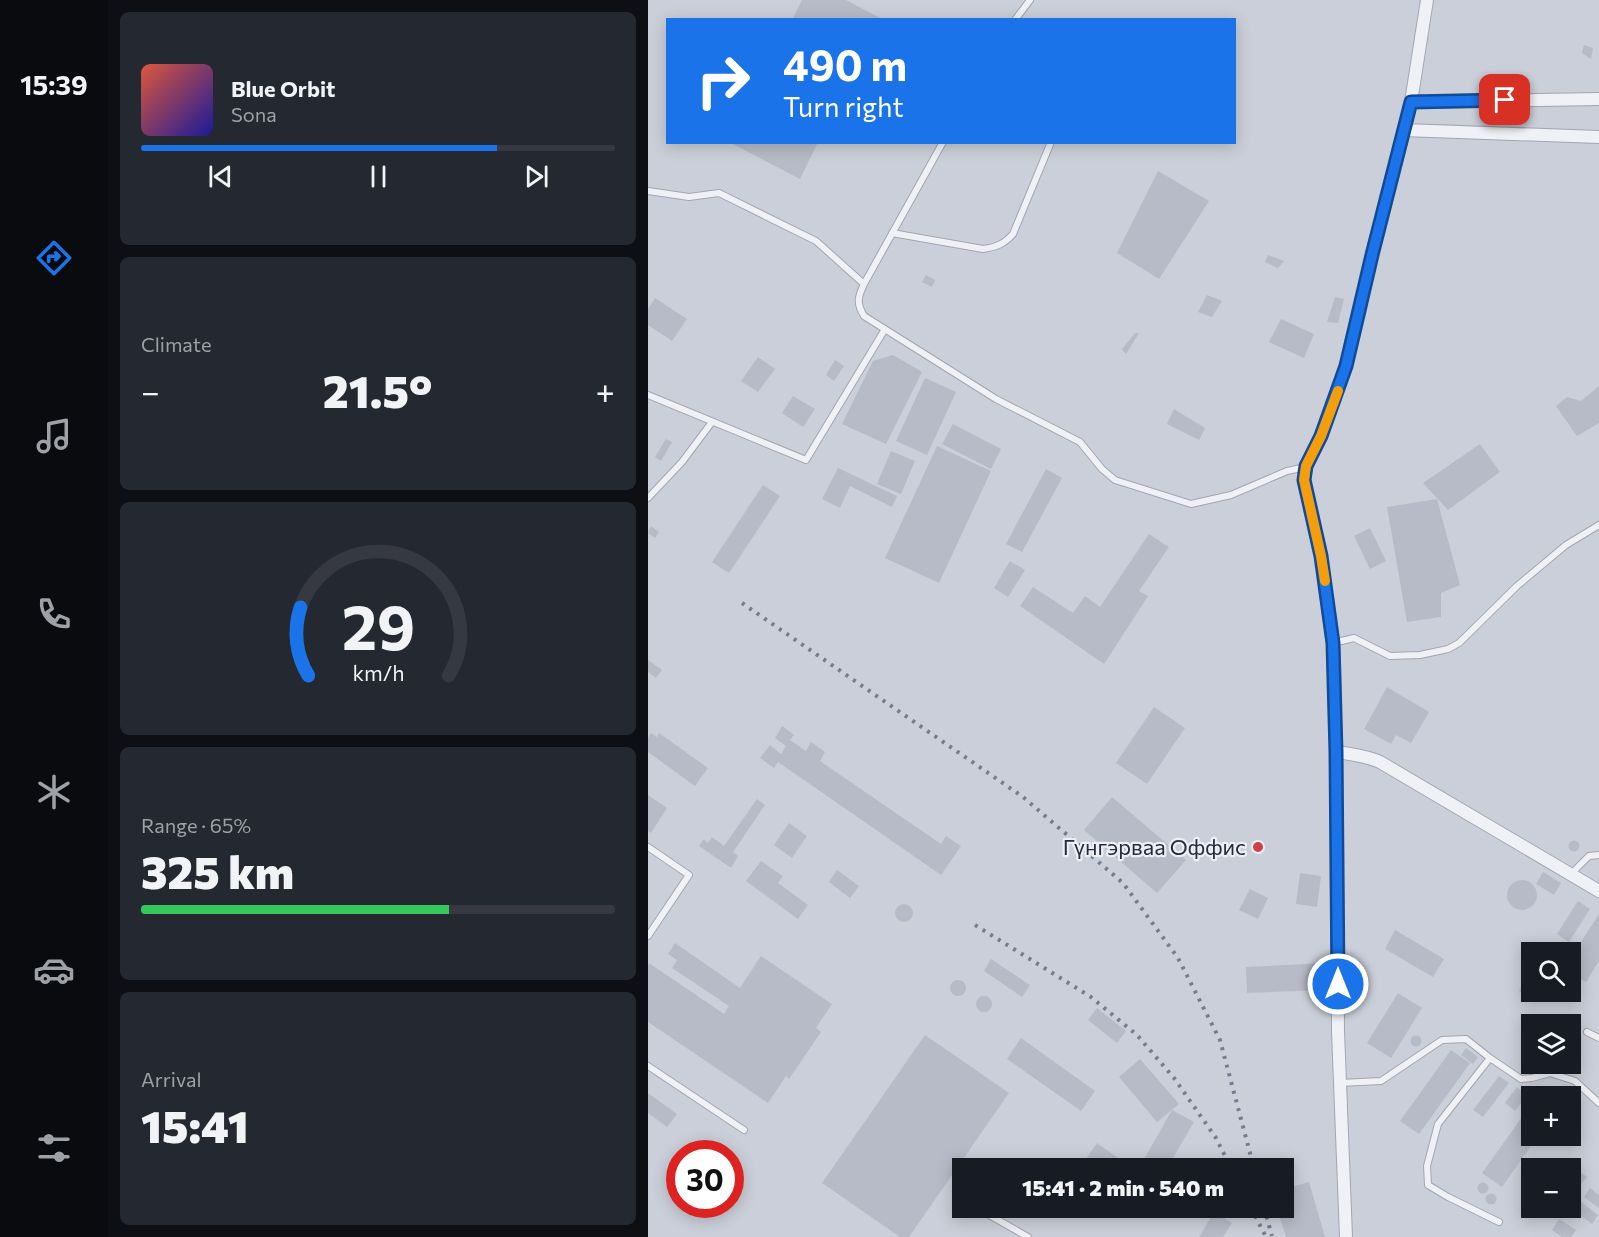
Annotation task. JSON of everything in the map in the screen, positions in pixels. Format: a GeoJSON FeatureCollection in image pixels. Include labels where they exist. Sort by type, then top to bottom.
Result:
{"type":"FeatureCollection","features":[{"type":"Feature","properties":{"kind":"street"},"geometry":{"type":"LineString","coordinates":[[1346,1237],[1338,1031],[1333,643],[1321,556],[1304,480],[1306,466],[1321,436],[1346,366],[1411,102],[1426,0]]}},
{"type":"Feature","properties":{"kind":"street"},"geometry":{"type":"LineString","coordinates":[[1411,102],[1599,99]]}},
{"type":"Feature","properties":{"kind":"street"},"geometry":{"type":"LineString","coordinates":[[1404,130],[1599,137]]}},
{"type":"Feature","properties":{"kind":"street"},"geometry":{"type":"LineString","coordinates":[[1336,752],[1369,757],[1380,762],[1599,891]]}},
{"type":"Feature","properties":{"kind":"lane"},"geometry":{"type":"LineString","coordinates":[[1016,18],[1029,0]]}},
{"type":"Feature","properties":{"kind":"lane"},"geometry":{"type":"LineString","coordinates":[[942,144],[858,297],[864,316],[996,399],[1080,441],[1102,470],[1115,480],[1191,504],[1232,495],[1287,471],[1306,466]]}},
{"type":"Feature","properties":{"kind":"lane"},"geometry":{"type":"LineString","coordinates":[[892,233],[983,249],[1006,242],[1013,234],[1050,144]]}},
{"type":"Feature","properties":{"kind":"lane"},"geometry":{"type":"LineString","coordinates":[[648,191],[689,196],[719,193],[816,241],[864,284]]}},
{"type":"Feature","properties":{"kind":"lane"},"geometry":{"type":"LineString","coordinates":[[648,395],[807,460],[885,328]]}},
{"type":"Feature","properties":{"kind":"lane"},"geometry":{"type":"LineString","coordinates":[[648,498],[682,462],[712,422]]}},
{"type":"Feature","properties":{"kind":"lane"},"geometry":{"type":"LineString","coordinates":[[1333,643],[1354,638],[1390,656],[1420,655],[1448,649],[1460,643],[1517,586],[1566,545],[1599,525]]}},
{"type":"Feature","properties":{"kind":"lane"},"geometry":{"type":"LineString","coordinates":[[648,847],[689,875],[649,931]]}},
{"type":"Feature","properties":{"kind":"lane"},"geometry":{"type":"LineString","coordinates":[[1571,874],[1589,856],[1599,855]]}},
{"type":"Feature","properties":{"kind":"lane"},"geometry":{"type":"LineString","coordinates":[[1587,1032],[1599,1038]]}},
{"type":"Feature","properties":{"kind":"lane"},"geometry":{"type":"LineString","coordinates":[[1340,1083],[1381,1081],[1442,1040],[1466,1039],[1521,1079],[1550,1073],[1575,1082],[1599,1103]]}},
{"type":"Feature","properties":{"kind":"lane"},"geometry":{"type":"LineString","coordinates":[[1490,1058],[1438,1124],[1426,1166],[1428,1185],[1499,1222]]}},
{"type":"Feature","properties":{"kind":"lane"},"geometry":{"type":"LineString","coordinates":[[648,1066],[744,1130]]}},
{"type":"Feature","properties":{"kind":"lane"},"geometry":{"type":"LineString","coordinates":[[995,1218],[1028,1237]]}},
{"type":"Feature","properties":{"kind":"shaded area"},"geometry":{"type":"Polygon","coordinates":[[[648,0],[1599,0],[1599,1237],[648,1237],[648,0]]]}},
{"type":"Feature","properties":{"kind":"building"},"geometry":{"type":"Polygon","coordinates":[[[802,0],[846,0],[880,18],[793,18],[802,0]]]}},
{"type":"Feature","properties":{"kind":"building"},"geometry":{"type":"Polygon","coordinates":[[[1584,45],[1593,48],[1591,59],[1582,53],[1584,45]]]}},
{"type":"Feature","properties":{"kind":"building"},"geometry":{"type":"Polygon","coordinates":[[[733,144],[817,144],[800,179],[733,144]]]}},
{"type":"Feature","properties":{"kind":"building"},"geometry":{"type":"Polygon","coordinates":[[[1158,171],[1209,201],[1159,279],[1117,253],[1158,171]]]}},
{"type":"Feature","properties":{"kind":"building"},"geometry":{"type":"Polygon","coordinates":[[[1268,255],[1284,261],[1278,268],[1265,262],[1268,255]]]}},
{"type":"Feature","properties":{"kind":"building"},"geometry":{"type":"Polygon","coordinates":[[[926,275],[935,280],[932,287],[922,282],[926,275]]]}},
{"type":"Feature","properties":{"kind":"building"},"geometry":{"type":"Polygon","coordinates":[[[1207,295],[1222,301],[1212,317],[1198,312],[1207,295]]]}},
{"type":"Feature","properties":{"kind":"building"},"geometry":{"type":"Polygon","coordinates":[[[1335,297],[1344,299],[1338,323],[1327,322],[1335,297]]]}},
{"type":"Feature","properties":{"kind":"building"},"geometry":{"type":"Polygon","coordinates":[[[655,298],[687,319],[672,341],[648,325],[648,309],[655,298]]]}},
{"type":"Feature","properties":{"kind":"building"},"geometry":{"type":"Polygon","coordinates":[[[1281,319],[1314,334],[1304,358],[1269,342],[1281,319]]]}},
{"type":"Feature","properties":{"kind":"building"},"geometry":{"type":"Polygon","coordinates":[[[1135,333],[1139,333],[1126,354],[1122,349],[1135,333]]]}},
{"type":"Feature","properties":{"kind":"building"},"geometry":{"type":"Polygon","coordinates":[[[893,355],[922,372],[886,444],[842,424],[873,361],[893,355]]]}},
{"type":"Feature","properties":{"kind":"building"},"geometry":{"type":"Polygon","coordinates":[[[758,357],[775,369],[758,392],[741,381],[758,357]]]}},
{"type":"Feature","properties":{"kind":"building"},"geometry":{"type":"Polygon","coordinates":[[[835,360],[844,366],[834,381],[826,375],[835,360]]]}},
{"type":"Feature","properties":{"kind":"building"},"geometry":{"type":"Polygon","coordinates":[[[925,378],[956,392],[927,455],[896,441],[925,378]]]}},
{"type":"Feature","properties":{"kind":"building"},"geometry":{"type":"Polygon","coordinates":[[[1599,386],[1599,423],[1577,436],[1556,406],[1567,397],[1581,401],[1599,386]]]}},
{"type":"Feature","properties":{"kind":"building"},"geometry":{"type":"Polygon","coordinates":[[[793,396],[815,409],[803,427],[782,413],[793,396]]]}},
{"type":"Feature","properties":{"kind":"building"},"geometry":{"type":"Polygon","coordinates":[[[1174,409],[1205,428],[1199,440],[1167,424],[1174,409]]]}},
{"type":"Feature","properties":{"kind":"building"},"geometry":{"type":"Polygon","coordinates":[[[953,424],[1001,449],[991,469],[942,444],[953,424]]]}},
{"type":"Feature","properties":{"kind":"building"},"geometry":{"type":"Polygon","coordinates":[[[666,439],[672,442],[661,461],[655,457],[666,439]]]}},
{"type":"Feature","properties":{"kind":"building"},"geometry":{"type":"Polygon","coordinates":[[[1480,444],[1500,472],[1448,510],[1423,483],[1480,444]]]}},
{"type":"Feature","properties":{"kind":"building"},"geometry":{"type":"Polygon","coordinates":[[[937,446],[991,471],[939,583],[885,558],[937,446]]]}},
{"type":"Feature","properties":{"kind":"building"},"geometry":{"type":"Polygon","coordinates":[[[891,451],[915,461],[901,494],[877,484],[891,451]]]}},
{"type":"Feature","properties":{"kind":"building"},"geometry":{"type":"Polygon","coordinates":[[[838,468],[897,496],[892,507],[850,486],[840,508],[822,499],[838,468]]]}},
{"type":"Feature","properties":{"kind":"building"},"geometry":{"type":"Polygon","coordinates":[[[1046,469],[1062,478],[1022,552],[1006,544],[1046,469]]]}},
{"type":"Feature","properties":{"kind":"building"},"geometry":{"type":"Polygon","coordinates":[[[763,485],[780,496],[729,573],[712,562],[763,485]]]}},
{"type":"Feature","properties":{"kind":"building"},"geometry":{"type":"Polygon","coordinates":[[[1437,499],[1460,585],[1441,593],[1441,617],[1407,622],[1387,507],[1437,499]]]}},
{"type":"Feature","properties":{"kind":"building"},"geometry":{"type":"Polygon","coordinates":[[[651,526],[659,532],[655,538],[648,533],[651,526]]]}},
{"type":"Feature","properties":{"kind":"building"},"geometry":{"type":"Polygon","coordinates":[[[1370,528],[1386,561],[1370,569],[1354,536],[1370,528]]]}},
{"type":"Feature","properties":{"kind":"building"},"geometry":{"type":"Polygon","coordinates":[[[1149,534],[1169,547],[1139,591],[1148,596],[1104,664],[1020,606],[1033,587],[1073,613],[1085,596],[1100,607],[1149,534]]]}},
{"type":"Feature","properties":{"kind":"building"},"geometry":{"type":"Polygon","coordinates":[[[1010,561],[1025,570],[1008,597],[994,588],[1010,561]]]}},
{"type":"Feature","properties":{"kind":"building"},"geometry":{"type":"Polygon","coordinates":[[[648,660],[662,670],[656,678],[648,672],[648,660]]]}},
{"type":"Feature","properties":{"kind":"building"},"geometry":{"type":"Polygon","coordinates":[[[1387,687],[1429,712],[1411,743],[1396,735],[1391,744],[1364,729],[1387,687]]]}},
{"type":"Feature","properties":{"kind":"building"},"geometry":{"type":"Polygon","coordinates":[[[1154,707],[1185,728],[1147,784],[1116,763],[1154,707]]]}},
{"type":"Feature","properties":{"kind":"building"},"geometry":{"type":"Polygon","coordinates":[[[782,726],[794,735],[790,740],[806,751],[811,742],[825,752],[820,761],[941,844],[946,836],[961,846],[941,875],[778,762],[774,768],[760,758],[770,745],[781,754],[786,746],[775,738],[782,726]]]}},
{"type":"Feature","properties":{"kind":"building"},"geometry":{"type":"Polygon","coordinates":[[[651,733],[657,737],[659,733],[708,768],[695,786],[648,752],[648,738],[651,733]]]}},
{"type":"Feature","properties":{"kind":"building"},"geometry":{"type":"Polygon","coordinates":[[[648,795],[667,808],[651,833],[648,831],[648,795]]]}},
{"type":"Feature","properties":{"kind":"building"},"geometry":{"type":"Polygon","coordinates":[[[1112,797],[1186,860],[1157,893],[1084,830],[1112,797]]]}},
{"type":"Feature","properties":{"kind":"building"},"geometry":{"type":"Polygon","coordinates":[[[757,799],[765,805],[733,852],[738,856],[731,868],[699,846],[704,839],[708,843],[712,837],[724,846],[757,799]]]}},
{"type":"Feature","properties":{"kind":"building"},"geometry":{"type":"Polygon","coordinates":[[[789,823],[807,836],[792,858],[774,845],[789,823]]]}},
{"type":"Feature","properties":{"kind":"building"},"geometry":{"type":"Polygon","coordinates":[[[1574,841],[1578,842],[1578,850],[1574,851],[1570,850],[1569,846],[1570,842],[1574,841]]]}},
{"type":"Feature","properties":{"kind":"building"},"geometry":{"type":"Polygon","coordinates":[[[761,861],[783,876],[778,883],[808,905],[798,919],[746,881],[761,861]]]}},
{"type":"Feature","properties":{"kind":"building"},"geometry":{"type":"Polygon","coordinates":[[[837,870],[859,886],[850,898],[829,882],[837,870]]]}},
{"type":"Feature","properties":{"kind":"building"},"geometry":{"type":"Polygon","coordinates":[[[1543,872],[1561,883],[1554,895],[1536,884],[1543,872]]]}},
{"type":"Feature","properties":{"kind":"building"},"geometry":{"type":"Polygon","coordinates":[[[1300,873],[1321,876],[1317,907],[1296,904],[1300,873]]]}},
{"type":"Feature","properties":{"kind":"building"},"geometry":{"type":"Polygon","coordinates":[[[1522,880],[1528,881],[1536,889],[1536,901],[1528,909],[1522,910],[1516,909],[1508,901],[1507,895],[1508,889],[1516,881],[1522,880]]]}},
{"type":"Feature","properties":{"kind":"building"},"geometry":{"type":"Polygon","coordinates":[[[1250,889],[1268,898],[1258,919],[1239,910],[1250,889]]]}},
{"type":"Feature","properties":{"kind":"building"},"geometry":{"type":"Polygon","coordinates":[[[1578,901],[1590,909],[1569,942],[1557,934],[1578,901]]]}},
{"type":"Feature","properties":{"kind":"building"},"geometry":{"type":"Polygon","coordinates":[[[904,904],[910,907],[913,913],[910,919],[904,922],[898,919],[895,913],[898,907],[904,904]]]}},
{"type":"Feature","properties":{"kind":"building"},"geometry":{"type":"Polygon","coordinates":[[[1599,914],[1599,961],[1586,982],[1581,979],[1581,942],[1599,914]]]}},
{"type":"Feature","properties":{"kind":"building"},"geometry":{"type":"Polygon","coordinates":[[[1395,930],[1444,959],[1433,977],[1385,949],[1395,930]]]}},
{"type":"Feature","properties":{"kind":"building"},"geometry":{"type":"Polygon","coordinates":[[[675,943],[740,988],[761,956],[832,1004],[816,1028],[821,1032],[789,1079],[786,1076],[768,1103],[648,1022],[649,963],[724,1014],[729,1006],[672,968],[677,960],[668,954],[675,943]]]}},
{"type":"Feature","properties":{"kind":"building"},"geometry":{"type":"Polygon","coordinates":[[[991,959],[1030,985],[1022,997],[984,971],[991,959]]]}},
{"type":"Feature","properties":{"kind":"building"},"geometry":{"type":"Polygon","coordinates":[[[1323,963],[1324,990],[1247,993],[1246,967],[1323,963]]]}},
{"type":"Feature","properties":{"kind":"building"},"geometry":{"type":"Polygon","coordinates":[[[958,980],[964,982],[966,988],[964,994],[958,996],[952,994],[950,988],[952,982],[958,980]]]}},
{"type":"Feature","properties":{"kind":"building"},"geometry":{"type":"Polygon","coordinates":[[[1398,993],[1422,1008],[1391,1058],[1367,1043],[1398,993]]]}},
{"type":"Feature","properties":{"kind":"building"},"geometry":{"type":"Polygon","coordinates":[[[981,996],[987,996],[992,1004],[990,1010],[981,1012],[976,1007],[976,1001],[981,996]]]}},
{"type":"Feature","properties":{"kind":"building"},"geometry":{"type":"Polygon","coordinates":[[[1097,1008],[1126,1031],[1117,1043],[1088,1020],[1097,1008]]]}},
{"type":"Feature","properties":{"kind":"building"},"geometry":{"type":"Polygon","coordinates":[[[925,1035],[1009,1093],[964,1158],[952,1158],[952,1175],[909,1237],[900,1237],[822,1183],[925,1035]]]}},
{"type":"Feature","properties":{"kind":"building"},"geometry":{"type":"Polygon","coordinates":[[[1416,1035],[1422,1041],[1416,1047],[1410,1041],[1416,1035]]]}},
{"type":"Feature","properties":{"kind":"building"},"geometry":{"type":"Polygon","coordinates":[[[1021,1038],[1095,1091],[1081,1111],[1007,1059],[1021,1038]]]}},
{"type":"Feature","properties":{"kind":"building"},"geometry":{"type":"Polygon","coordinates":[[[1466,1048],[1478,1057],[1473,1064],[1461,1055],[1466,1048]]]}},
{"type":"Feature","properties":{"kind":"building"},"geometry":{"type":"Polygon","coordinates":[[[1451,1050],[1470,1063],[1419,1134],[1400,1121],[1451,1050]]]}},
{"type":"Feature","properties":{"kind":"building"},"geometry":{"type":"Polygon","coordinates":[[[1140,1059],[1179,1104],[1157,1122],[1119,1077],[1140,1059]]]}},
{"type":"Feature","properties":{"kind":"building"},"geometry":{"type":"Polygon","coordinates":[[[1499,1076],[1509,1083],[1483,1117],[1473,1110],[1499,1076]]]}},
{"type":"Feature","properties":{"kind":"building"},"geometry":{"type":"Polygon","coordinates":[[[1517,1087],[1521,1090],[1521,1103],[1515,1111],[1505,1103],[1517,1087]]]}},
{"type":"Feature","properties":{"kind":"building"},"geometry":{"type":"Polygon","coordinates":[[[648,1093],[677,1114],[667,1127],[648,1113],[648,1093]]]}},
{"type":"Feature","properties":{"kind":"building"},"geometry":{"type":"Polygon","coordinates":[[[1172,1110],[1194,1122],[1173,1158],[1145,1158],[1172,1110]]]}},
{"type":"Feature","properties":{"kind":"building"},"geometry":{"type":"Polygon","coordinates":[[[1521,1118],[1521,1146],[1531,1146],[1502,1187],[1482,1173],[1521,1118]]]}},
{"type":"Feature","properties":{"kind":"building"},"geometry":{"type":"Polygon","coordinates":[[[1097,1143],[1118,1158],[1087,1158],[1097,1143]]]}},
{"type":"Feature","properties":{"kind":"building"},"geometry":{"type":"Polygon","coordinates":[[[1581,1172],[1587,1177],[1581,1184],[1581,1172]]]}},
{"type":"Feature","properties":{"kind":"building"},"geometry":{"type":"Polygon","coordinates":[[[1309,1182],[1325,1237],[1286,1237],[1280,1218],[1294,1218],[1294,1186],[1309,1182]]]}},
{"type":"Feature","properties":{"kind":"building"},"geometry":{"type":"Polygon","coordinates":[[[1483,1183],[1487,1184],[1487,1192],[1483,1193],[1479,1192],[1478,1188],[1479,1184],[1483,1183]]]}},
{"type":"Feature","properties":{"kind":"building"},"geometry":{"type":"Polygon","coordinates":[[[1590,1188],[1599,1195],[1599,1208],[1584,1197],[1590,1188]]]}},
{"type":"Feature","properties":{"kind":"building"},"geometry":{"type":"Polygon","coordinates":[[[1491,1193],[1497,1199],[1491,1205],[1485,1199],[1491,1193]]]}},
{"type":"Feature","properties":{"kind":"building"},"geometry":{"type":"Polygon","coordinates":[[[1581,1202],[1598,1215],[1592,1224],[1581,1216],[1581,1202]]]}},
{"type":"Feature","properties":{"kind":"building"},"geometry":{"type":"Polygon","coordinates":[[[1210,1218],[1224,1218],[1232,1223],[1223,1237],[1199,1237],[1210,1218]]]}},
{"type":"Feature","properties":{"kind":"building"},"geometry":{"type":"Polygon","coordinates":[[[1559,1219],[1576,1230],[1571,1237],[1562,1237],[1552,1230],[1559,1219]]]}},
{"type":"Feature","properties":{"kind":"railway"},"geometry":{"type":"LineString","coordinates":[[742,603],[1023,797],[1123,883],[1178,958],[1220,1040],[1251,1158]]}},
{"type":"Feature","properties":{"kind":"railway"},"geometry":{"type":"LineString","coordinates":[[975,925],[1091,997],[1137,1035],[1174,1078],[1216,1138],[1226,1158]]}},
{"type":"Feature","properties":{"kind":"railway"},"geometry":{"type":"LineString","coordinates":[[1256,1218],[1266,1237]]}},
{"type":"Feature","properties":{"kind":"railway"},"geometry":{"type":"LineString","coordinates":[[1267,1218],[1272,1236]]}},
{"type":"Feature","properties":{"kind":"slow traffic"},"geometry":{"type":"LineString","coordinates":[[1325,581],[1304,480],[1306,466],[1321,436],[1338,391]]}},
{"type":"Feature","properties":{"kind":"place","name":"Гүнгэрваа Оффис"},"geometry":{"type":"Point","coordinates":[1258,847]}},
{"type":"Feature","properties":{"kind":"route"},"geometry":{"type":"LineString","coordinates":[[1338,984],[1333,643],[1321,556],[1304,480],[1306,466],[1321,436],[1346,366],[1411,102],[1505,100]]}}]}
